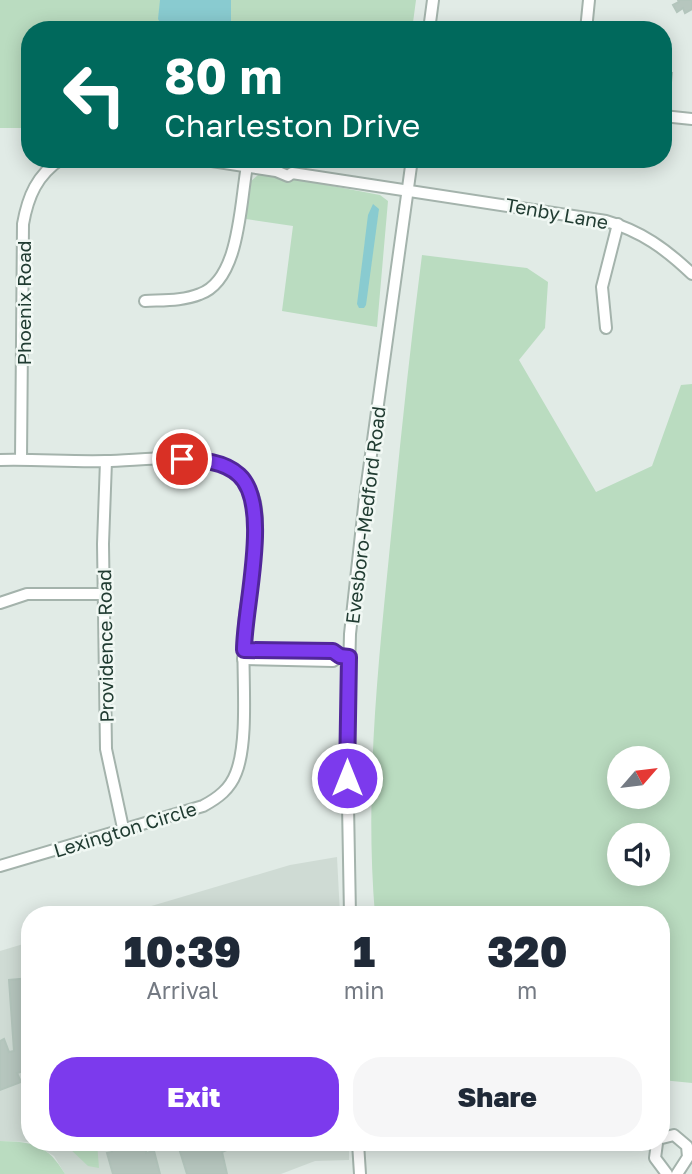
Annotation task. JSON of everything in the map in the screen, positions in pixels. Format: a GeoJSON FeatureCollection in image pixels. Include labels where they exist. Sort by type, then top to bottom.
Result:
{"type":"FeatureCollection","features":[{"type":"Feature","properties":{"kind":"street"},"geometry":{"type":"LineString","coordinates":[[430,21],[432,0]]}},
{"type":"Feature","properties":{"kind":"street"},"geometry":{"type":"LineString","coordinates":[[587,21],[589,0]]}},
{"type":"Feature","properties":{"kind":"street"},"geometry":{"type":"LineString","coordinates":[[672,117],[692,119]]}},
{"type":"Feature","properties":{"kind":"street","name":"Phoenix Road"},"geometry":{"type":"LineString","coordinates":[[21,460],[23,224],[30,194],[38,181],[52,168]]}},
{"type":"Feature","properties":{"kind":"street"},"geometry":{"type":"LineString","coordinates":[[145,301],[190,297],[210,290],[218,282],[233,251],[247,168]]}},
{"type":"Feature","properties":{"kind":"street"},"geometry":{"type":"LineString","coordinates":[[259,168],[288,176],[292,173],[407,193]]}},
{"type":"Feature","properties":{"kind":"street","name":"Evesboro-Medford Road"},"geometry":{"type":"LineString","coordinates":[[350,906],[345,657],[411,168]]}},
{"type":"Feature","properties":{"kind":"street","name":"Tenby Lane"},"geometry":{"type":"LineString","coordinates":[[407,193],[495,202],[618,224],[656,243],[692,274]]}},
{"type":"Feature","properties":{"kind":"street"},"geometry":{"type":"LineString","coordinates":[[606,328],[602,287],[618,224]]}},
{"type":"Feature","properties":{"kind":"street","name":"Lexington Circle"},"geometry":{"type":"LineString","coordinates":[[0,460],[196,460],[220,464],[241,476],[253,497],[256,509],[243,654],[242,747],[232,782],[215,800],[203,806],[0,866]]}},
{"type":"Feature","properties":{"kind":"street","name":"Providence Road"},"geometry":{"type":"LineString","coordinates":[[106,461],[106,749],[123,828]]}},
{"type":"Feature","properties":{"kind":"street"},"geometry":{"type":"LineString","coordinates":[[0,603],[27,594],[104,594]]}},
{"type":"Feature","properties":{"kind":"street"},"geometry":{"type":"LineString","coordinates":[[243,654],[333,661],[345,657]]}},
{"type":"Feature","properties":{"kind":"street"},"geometry":{"type":"LineString","coordinates":[[670,1136],[674,1135],[687,1146],[688,1157],[677,1174]]}},
{"type":"Feature","properties":{"kind":"street"},"geometry":{"type":"LineString","coordinates":[[359,1151],[360,1174]]}},
{"type":"Feature","properties":{"kind":"street"},"geometry":{"type":"LineString","coordinates":[[656,1151],[655,1158],[667,1174]]}},
{"type":"Feature","properties":{"kind":"shaded area"},"geometry":{"type":"Polygon","coordinates":[[[337,857],[340,906],[151,906],[290,865],[337,857]]]}},
{"type":"Feature","properties":{"kind":"shaded area"},"geometry":{"type":"Polygon","coordinates":[[[21,945],[21,1142],[0,1141],[0,951],[21,945]]]}},
{"type":"Feature","properties":{"kind":"shaded area"},"geometry":{"type":"Polygon","coordinates":[[[46,1151],[349,1151],[349,1160],[315,1161],[281,1174],[65,1174],[54,1156],[46,1151]]]}},
{"type":"Feature","properties":{"kind":"green space"},"geometry":{"type":"Polygon","coordinates":[[[0,0],[416,0],[413,21],[21,21],[21,128],[0,128],[0,0]]]}},
{"type":"Feature","properties":{"kind":"green space"},"geometry":{"type":"Polygon","coordinates":[[[269,174],[380,195],[388,201],[377,327],[282,311],[293,226],[246,219],[251,181],[258,175],[269,174]]]}},
{"type":"Feature","properties":{"kind":"green space"},"geometry":{"type":"Polygon","coordinates":[[[422,255],[527,268],[548,282],[545,328],[519,360],[596,492],[652,466],[681,385],[692,384],[692,1083],[670,1081],[670,906],[374,906],[372,780],[385,601],[422,255]]]}},
{"type":"Feature","properties":{"kind":"green space"},"geometry":{"type":"Polygon","coordinates":[[[0,1141],[21,1142],[21,1151],[45,1151],[65,1174],[0,1174],[0,1141]]]}},
{"type":"Feature","properties":{"kind":"green space"},"geometry":{"type":"Polygon","coordinates":[[[72,1151],[98,1151],[99,1168],[88,1166],[72,1151]]]}},
{"type":"Feature","properties":{"kind":"water"},"geometry":{"type":"Polygon","coordinates":[[[160,0],[231,0],[231,21],[158,19],[160,0]]]}},
{"type":"Feature","properties":{"kind":"water"},"geometry":{"type":"Polygon","coordinates":[[[373,204],[379,209],[366,305],[359,308],[357,304],[368,215],[373,204]]]}},
{"type":"Feature","properties":{"kind":"building"},"geometry":{"type":"Polygon","coordinates":[[[678,0],[692,0],[692,9],[685,13],[683,8],[677,12],[673,5],[679,2],[678,0]]]}},
{"type":"Feature","properties":{"kind":"building"},"geometry":{"type":"Polygon","coordinates":[[[21,979],[21,1072],[17,1073],[21,1082],[0,1090],[0,1041],[4,1039],[9,1052],[14,1051],[9,980],[21,979]]]}},
{"type":"Feature","properties":{"kind":"building"},"geometry":{"type":"Polygon","coordinates":[[[154,1151],[160,1174],[113,1174],[107,1153],[154,1151]]]}},
{"type":"Feature","properties":{"kind":"building"},"geometry":{"type":"Polygon","coordinates":[[[180,1151],[224,1151],[222,1152],[227,1174],[187,1174],[180,1151]]]}},
{"type":"Feature","properties":{"kind":"route"},"geometry":{"type":"LineString","coordinates":[[182,459],[209,461],[231,469],[241,476],[253,497],[256,523],[244,624],[244,650],[333,651],[340,656],[349,657],[347,778]]}}]}
